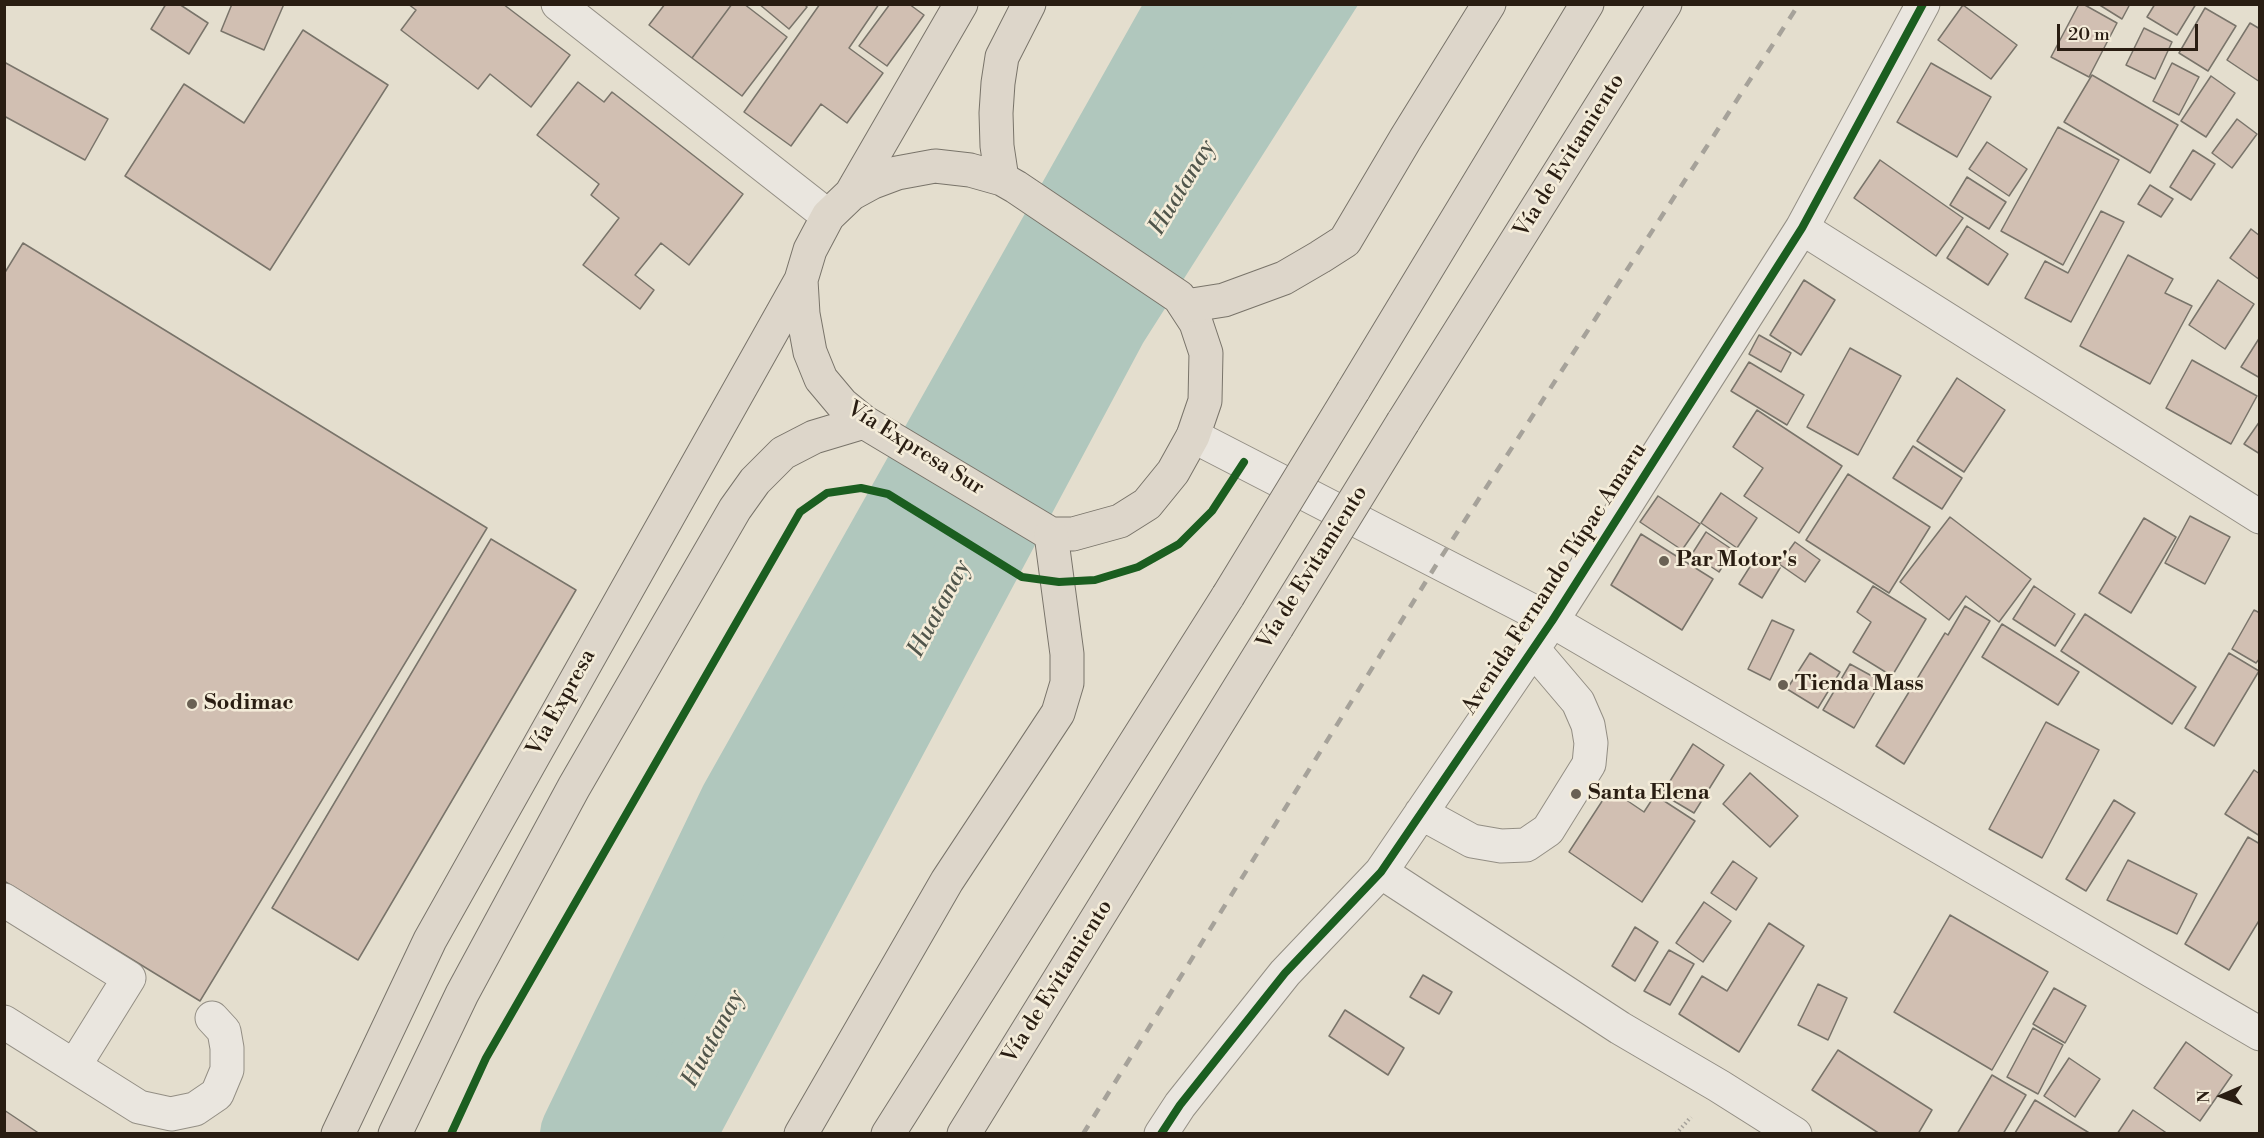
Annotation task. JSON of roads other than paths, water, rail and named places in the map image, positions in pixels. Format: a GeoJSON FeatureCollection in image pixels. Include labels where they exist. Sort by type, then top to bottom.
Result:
{"type":"FeatureCollection","features":[{"type":"Feature","properties":{"kind":"main road"},"geometry":{"type":"LineString","coordinates":[[851,194],[962,4]]}},
{"type":"Feature","properties":{"kind":"main road"},"geometry":{"type":"LineString","coordinates":[[1009,183],[997,146],[998,83],[1002,57],[1029,4]]}},
{"type":"Feature","properties":{"kind":"main road"},"geometry":{"type":"LineString","coordinates":[[801,1134],[947,881],[1058,712],[1067,683],[1067,654],[1049,532],[1073,534],[1101,526],[1120,520],[1147,504],[1173,472],[1193,436],[1205,401],[1206,353],[1196,324],[1182,302],[1224,300],[1284,278],[1345,240],[1489,4]]}},
{"type":"Feature","properties":{"kind":"main road"},"geometry":{"type":"LineString","coordinates":[[888,1134],[1228,596],[1587,4]]}},
{"type":"Feature","properties":{"kind":"main road","name":"Vía de Evitamiento"},"geometry":{"type":"LineString","coordinates":[[964,1134],[1403,422],[1665,4]]}},
{"type":"Feature","properties":{"kind":"main road","name":"Vía Expresa Sur"},"geometry":{"type":"LineString","coordinates":[[1049,532],[872,427],[842,404],[821,379],[810,352],[803,314],[801,280],[810,250],[828,216],[851,194],[897,173],[935,166],[970,170],[1009,183],[1182,302]]}},
{"type":"Feature","properties":{"kind":"main road","name":"Vía Expresa"},"geometry":{"type":"LineString","coordinates":[[338,1134],[430,940],[801,280]]}},
{"type":"Feature","properties":{"kind":"main road"},"geometry":{"type":"LineString","coordinates":[[395,1134],[462,994],[569,798],[735,509],[755,481],[783,453],[814,437],[872,427]]}},
{"type":"Feature","properties":{"kind":"street"},"geometry":{"type":"LineString","coordinates":[[558,4],[828,216]]}},
{"type":"Feature","properties":{"kind":"street","name":"Avenida Fernando Túpac Amaru"},"geometry":{"type":"LineString","coordinates":[[1161,1134],[1180,1106],[1285,973],[1381,872],[1552,621],[1802,228],[1923,4]]}},
{"type":"Feature","properties":{"kind":"street"},"geometry":{"type":"LineString","coordinates":[[1802,228],[2259,517]]}},
{"type":"Feature","properties":{"kind":"street"},"geometry":{"type":"LineString","coordinates":[[1193,436],[1552,621],[2259,1034]]}},
{"type":"Feature","properties":{"kind":"street"},"geometry":{"type":"LineString","coordinates":[[1421,813],[1472,841],[1501,846],[1526,845],[1548,830],[1589,764],[1590,743],[1588,724],[1578,702],[1533,649]]}},
{"type":"Feature","properties":{"kind":"street"},"geometry":{"type":"LineString","coordinates":[[1381,872],[1620,1028],[1795,1134]]}},
{"type":"Feature","properties":{"kind":"street"},"geometry":{"type":"LineString","coordinates":[[4,900],[129,978],[75,1065]]}},
{"type":"Feature","properties":{"kind":"street"},"geometry":{"type":"LineString","coordinates":[[139,1107],[171,1114],[195,1109],[217,1094],[227,1070],[227,1048],[224,1031],[212,1018]]}},
{"type":"Feature","properties":{"kind":"street"},"geometry":{"type":"LineString","coordinates":[[4,1022],[139,1107],[170,1134]]}},
{"type":"Feature","properties":{"kind":"water","name":"Huatanay"},"geometry":{"type":"Polygon","coordinates":[[[1191,5],[1358,5],[1143,343],[721,1133],[582,1134],[741,804],[1191,5]]]}},
{"type":"Feature","properties":{"kind":"waterway"},"geometry":{"type":"LineString","coordinates":[[582,1134],[741,804],[1191,4]]}},
{"type":"Feature","properties":{"kind":"railway"},"geometry":{"type":"LineString","coordinates":[[1083,1134],[1438,562],[1799,4]]}},
{"type":"Feature","properties":{"kind":"place","name":"Par Motor's"},"geometry":{"type":"Point","coordinates":[1664,561]}},
{"type":"Feature","properties":{"kind":"place","name":"Tienda Mass"},"geometry":{"type":"Point","coordinates":[1783,685]}},
{"type":"Feature","properties":{"kind":"place","name":"Sodimac"},"geometry":{"type":"Point","coordinates":[192,704]}},
{"type":"Feature","properties":{"kind":"place","name":"Santa Elena"},"geometry":{"type":"Point","coordinates":[1576,794]}}]}
